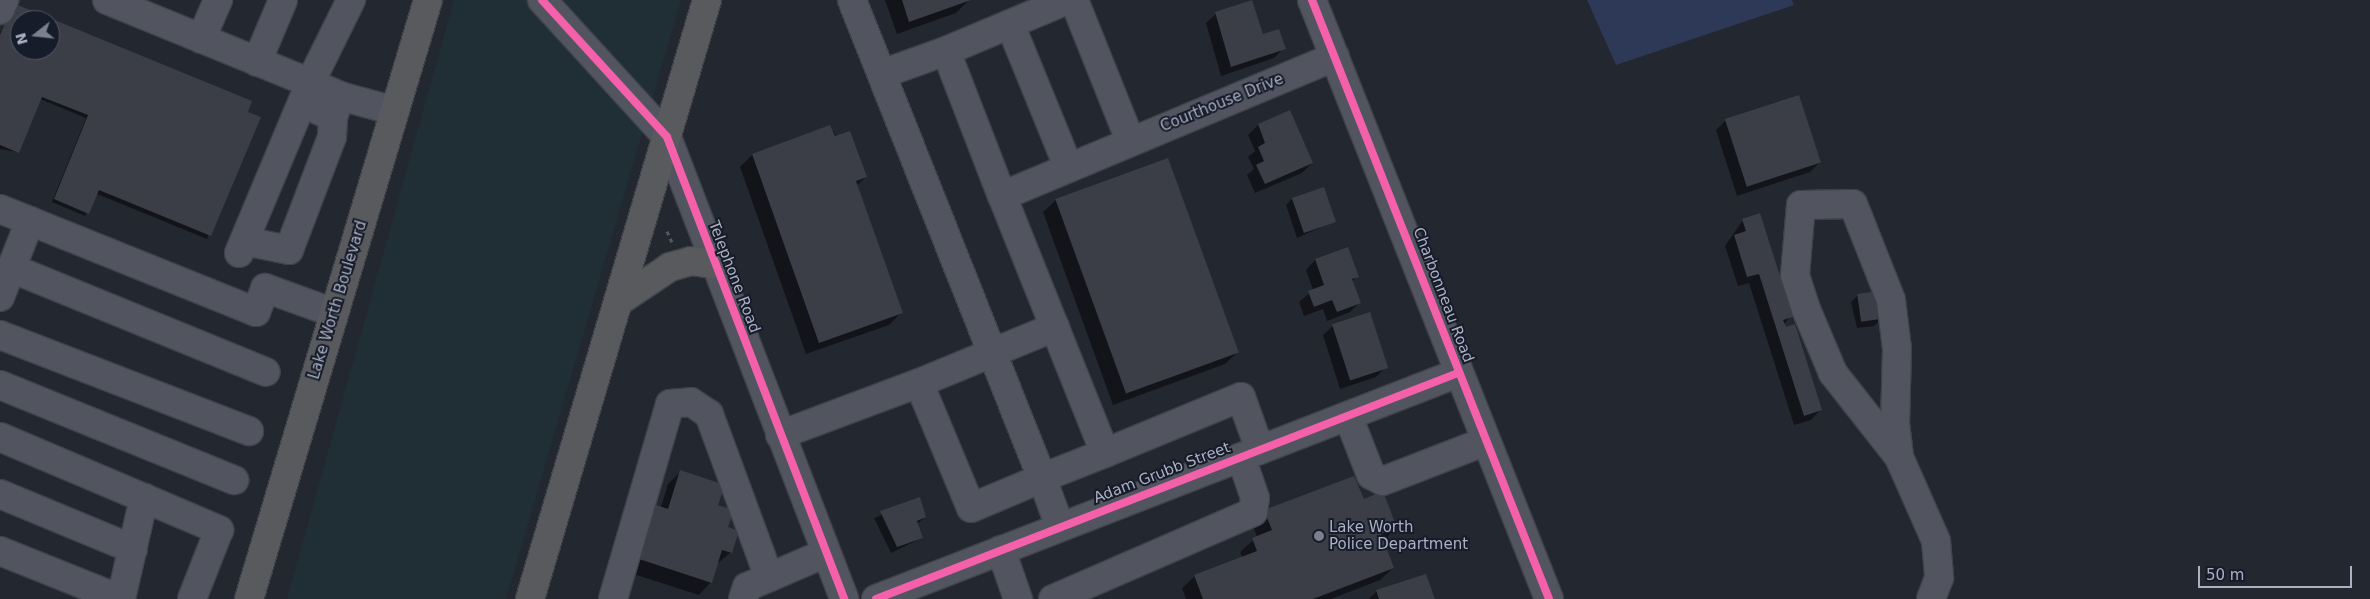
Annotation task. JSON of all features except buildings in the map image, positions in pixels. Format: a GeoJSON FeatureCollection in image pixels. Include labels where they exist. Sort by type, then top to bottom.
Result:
{"type":"FeatureCollection","features":[{"type":"Feature","properties":{"kind":"highway","name":"Lake Worth Boulevard"},"geometry":{"type":"LineString","coordinates":[[249,599],[428,0]]}},
{"type":"Feature","properties":{"kind":"highway"},"geometry":{"type":"LineString","coordinates":[[530,599],[708,0]]}},
{"type":"Feature","properties":{"kind":"highway"},"geometry":{"type":"LineString","coordinates":[[618,302],[670,268],[691,261],[713,264]]}},
{"type":"Feature","properties":{"kind":"street"},"geometry":{"type":"LineString","coordinates":[[0,10],[4,0]]}},
{"type":"Feature","properties":{"kind":"street"},"geometry":{"type":"LineString","coordinates":[[107,0],[148,8],[201,39],[257,62],[306,92],[336,107],[395,111]]}},
{"type":"Feature","properties":{"kind":"street"},"geometry":{"type":"LineString","coordinates":[[201,39],[218,0]]}},
{"type":"Feature","properties":{"kind":"street"},"geometry":{"type":"LineString","coordinates":[[257,62],[283,0]]}},
{"type":"Feature","properties":{"kind":"street"},"geometry":{"type":"LineString","coordinates":[[336,107],[332,137],[289,250],[242,247],[306,92],[351,0]]}},
{"type":"Feature","properties":{"kind":"street","name":"Telephone Road"},"geometry":{"type":"LineString","coordinates":[[542,0],[667,137],[713,264],[844,599]]}},
{"type":"Feature","properties":{"kind":"street"},"geometry":{"type":"LineString","coordinates":[[852,0],[1060,527]]}},
{"type":"Feature","properties":{"kind":"street"},"geometry":{"type":"LineString","coordinates":[[882,74],[946,51],[1067,0]]}},
{"type":"Feature","properties":{"kind":"street"},"geometry":{"type":"LineString","coordinates":[[1074,0],[1120,144]]}},
{"type":"Feature","properties":{"kind":"street","name":"Charbonneau Road"},"geometry":{"type":"LineString","coordinates":[[1312,0],[1549,599]]}},
{"type":"Feature","properties":{"kind":"street"},"geometry":{"type":"LineString","coordinates":[[1010,24],[1068,166]]}},
{"type":"Feature","properties":{"kind":"street"},"geometry":{"type":"LineString","coordinates":[[946,51],[1105,453]]}},
{"type":"Feature","properties":{"kind":"street","name":"Courthouse Drive"},"geometry":{"type":"LineString","coordinates":[[1002,196],[1120,144],[1335,57]]}},
{"type":"Feature","properties":{"kind":"street"},"geometry":{"type":"LineString","coordinates":[[1900,457],[1891,300],[1876,260],[1853,204],[1801,204],[1795,275],[1806,310],[1833,372],[1900,457],[1936,541],[1939,578],[1931,599]]}},
{"type":"Feature","properties":{"kind":"street"},"geometry":{"type":"LineString","coordinates":[[0,209],[256,312],[265,288],[334,313]]}},
{"type":"Feature","properties":{"kind":"street"},"geometry":{"type":"LineString","coordinates":[[0,297],[30,221]]}},
{"type":"Feature","properties":{"kind":"street"},"geometry":{"type":"LineString","coordinates":[[11,268],[266,372]]}},
{"type":"Feature","properties":{"kind":"street"},"geometry":{"type":"LineString","coordinates":[[780,435],[919,383],[1055,327]]}},
{"type":"Feature","properties":{"kind":"street"},"geometry":{"type":"LineString","coordinates":[[0,335],[249,431]]}},
{"type":"Feature","properties":{"kind":"street","name":"Adam Grubb Street"},"geometry":{"type":"LineString","coordinates":[[876,599],[1458,373]]}},
{"type":"Feature","properties":{"kind":"street"},"geometry":{"type":"LineString","coordinates":[[919,383],[971,508],[1242,397],[1255,498],[1253,512],[1053,599]]}},
{"type":"Feature","properties":{"kind":"street"},"geometry":{"type":"LineString","coordinates":[[0,385],[234,480]]}},
{"type":"Feature","properties":{"kind":"street"},"geometry":{"type":"LineString","coordinates":[[613,599],[670,404],[691,402],[709,414],[769,577]]}},
{"type":"Feature","properties":{"kind":"street"},"geometry":{"type":"LineString","coordinates":[[1348,416],[1371,475],[1383,481],[1486,441]]}},
{"type":"Feature","properties":{"kind":"street"},"geometry":{"type":"LineString","coordinates":[[0,436],[218,530],[192,599]]}},
{"type":"Feature","properties":{"kind":"street"},"geometry":{"type":"LineString","coordinates":[[0,494],[133,549]]}},
{"type":"Feature","properties":{"kind":"street"},"geometry":{"type":"LineString","coordinates":[[0,551],[120,599],[144,498]]}},
{"type":"Feature","properties":{"kind":"street"},"geometry":{"type":"LineString","coordinates":[[1001,550],[1018,599]]}},
{"type":"Feature","properties":{"kind":"street"},"geometry":{"type":"LineString","coordinates":[[743,599],[747,587],[826,553]]}},
{"type":"Feature","properties":{"kind":"path"},"geometry":{"type":"LineString","coordinates":[[667,231],[672,243]]}},
{"type":"Feature","properties":{"kind":"shaded area"},"geometry":{"type":"Polygon","coordinates":[[[454,0],[681,0],[506,599],[287,599],[454,0]]]}},
{"type":"Feature","properties":{"kind":"water"},"geometry":{"type":"Polygon","coordinates":[[[1587,0],[1792,0],[1794,5],[1616,65],[1587,0]]]}},
{"type":"Feature","properties":{"kind":"cycle path"},"geometry":{"type":"LineString","coordinates":[[542,0],[667,137],[844,599]]}},
{"type":"Feature","properties":{"kind":"cycle path"},"geometry":{"type":"LineString","coordinates":[[1312,0],[1549,599]]}},
{"type":"Feature","properties":{"kind":"cycle path"},"geometry":{"type":"LineString","coordinates":[[876,599],[1458,373]]}},
{"type":"Feature","properties":{"kind":"place","name":"Lake Worth Police Department"},"geometry":{"type":"Point","coordinates":[1319,536]}}]}
